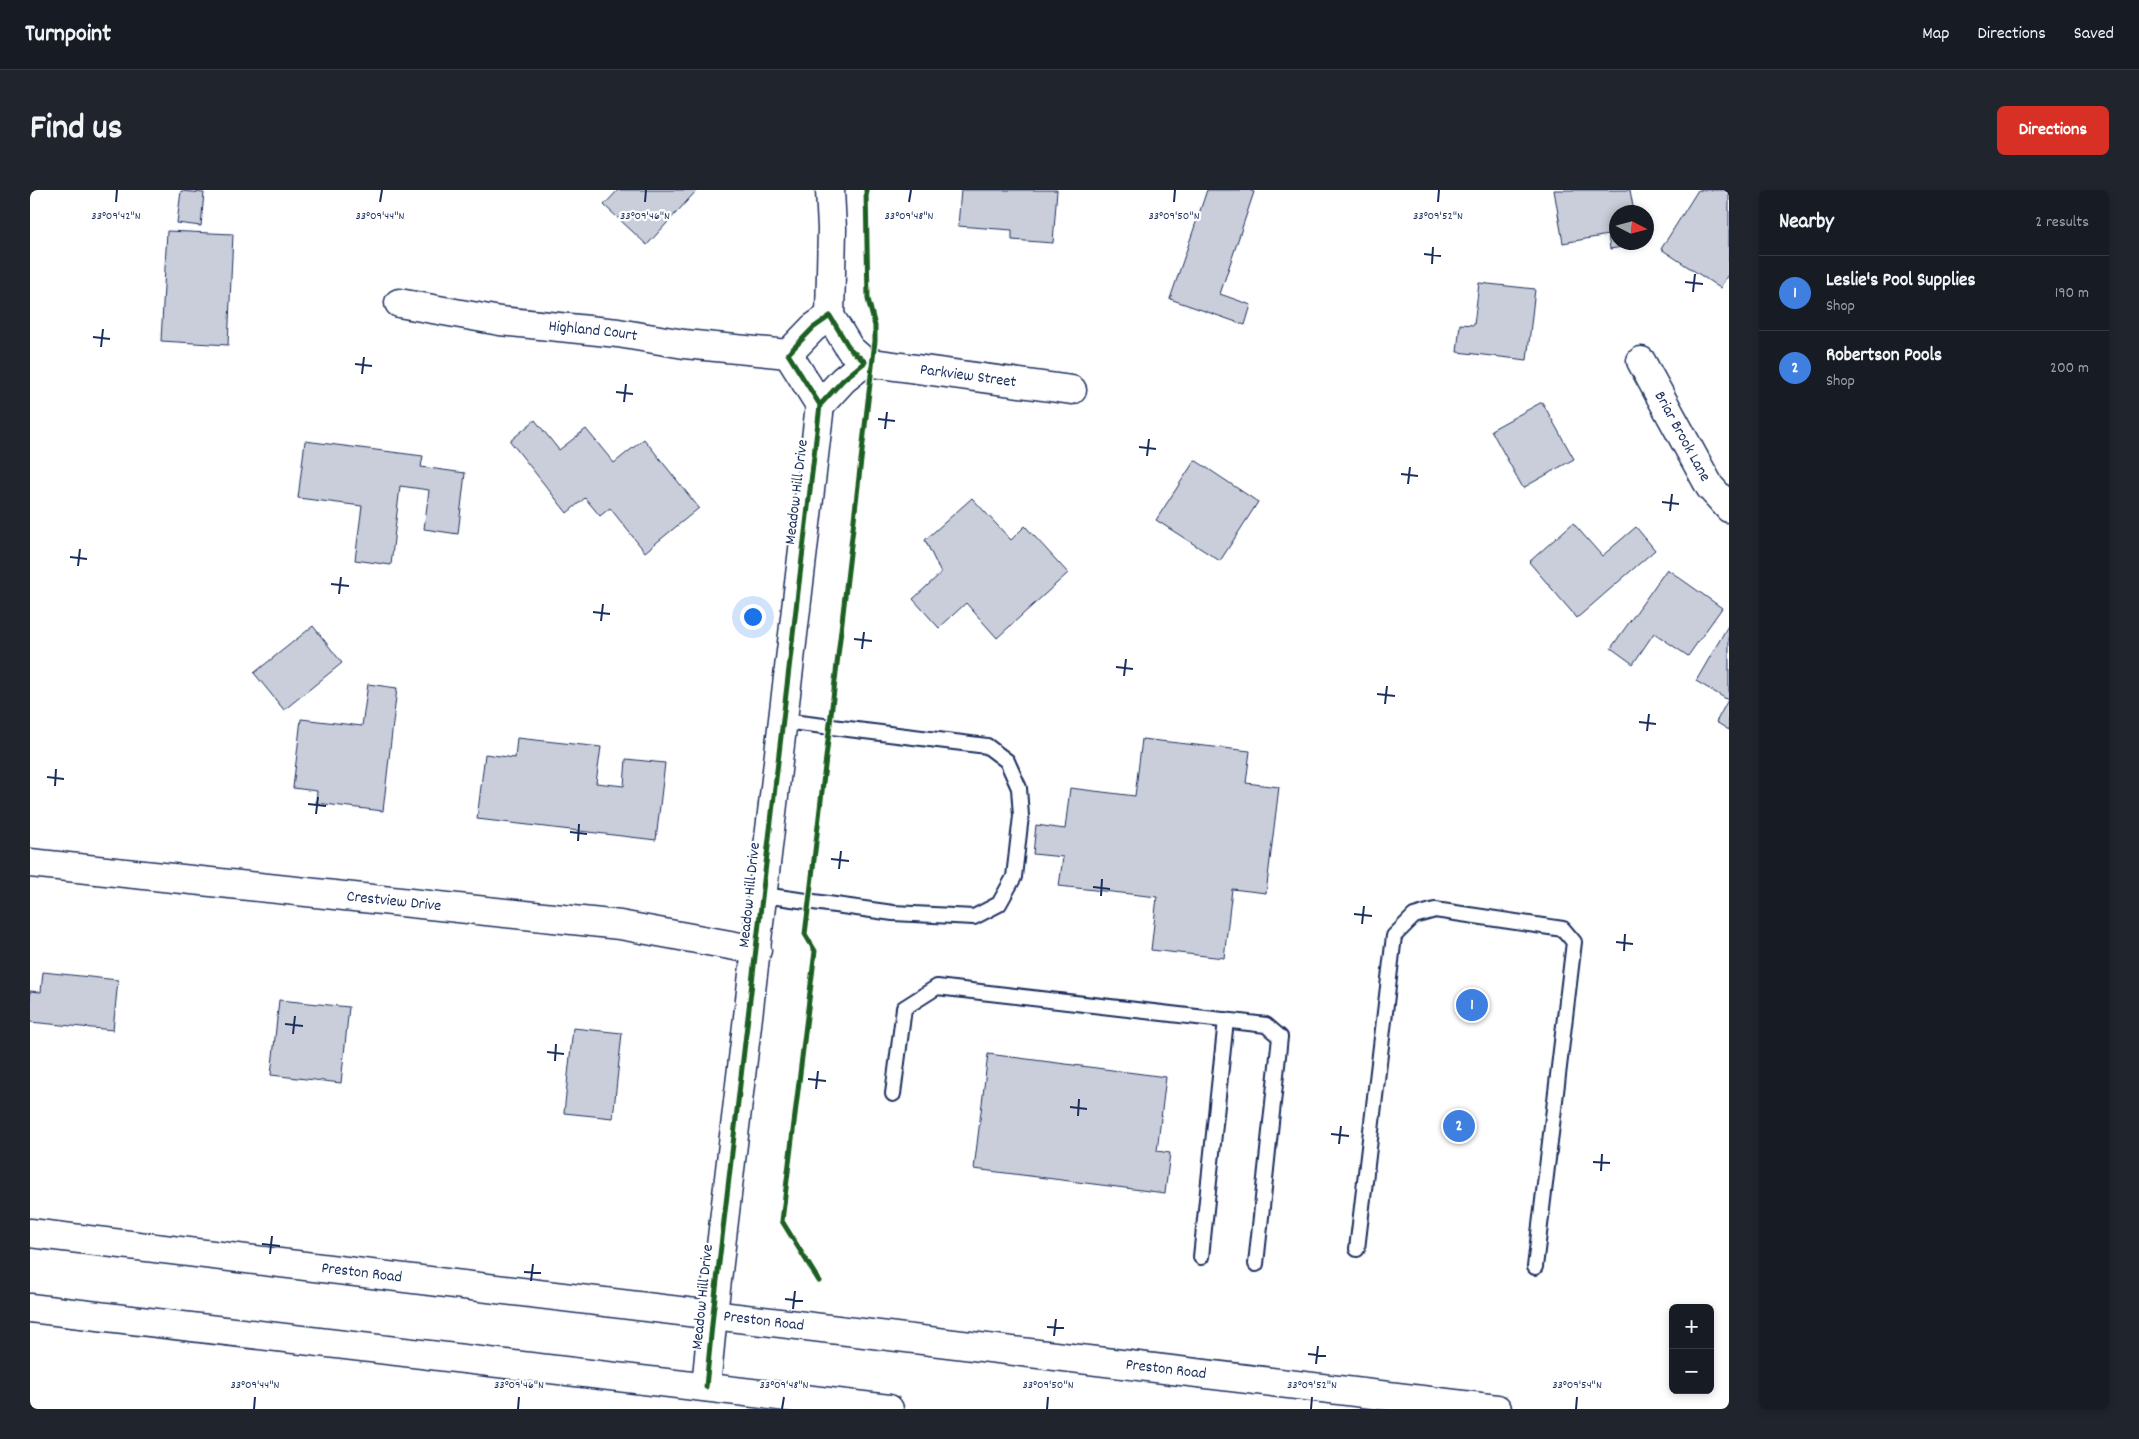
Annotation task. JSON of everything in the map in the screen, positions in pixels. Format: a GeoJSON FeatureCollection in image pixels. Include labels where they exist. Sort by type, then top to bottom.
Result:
{"type":"FeatureCollection","features":[{"type":"Feature","properties":{"kind":"street"},"geometry":{"type":"LineString","coordinates":[[830,190],[832,229],[830,316],[850,349],[865,362],[843,380],[820,405],[788,354],[813,328],[830,316]]}},
{"type":"Feature","properties":{"kind":"street","name":"Highland Court"},"geometry":{"type":"LineString","coordinates":[[399,303],[500,321],[618,334],[684,344],[788,354]]}},
{"type":"Feature","properties":{"kind":"street","name":"Briar Brook Lane"},"geometry":{"type":"LineString","coordinates":[[1641,361],[1710,487],[1729,508]]}},
{"type":"Feature","properties":{"kind":"street","name":"Parkview Street"},"geometry":{"type":"LineString","coordinates":[[865,362],[1072,390]]}},
{"type":"Feature","properties":{"kind":"street","name":"Meadow Hill Drive"},"geometry":{"type":"LineString","coordinates":[[706,1387],[820,405]]}},
{"type":"Feature","properties":{"kind":"street","name":"Crestview Drive"},"geometry":{"type":"LineString","coordinates":[[30,863],[620,925],[757,950]]}},
{"type":"Feature","properties":{"kind":"street","name":"Preston Road"},"geometry":{"type":"LineString","coordinates":[[30,1233],[1497,1409]]}},
{"type":"Feature","properties":{"kind":"street"},"geometry":{"type":"LineString","coordinates":[[30,1308],[889,1409]]}},
{"type":"Feature","properties":{"kind":"lane"},"geometry":{"type":"LineString","coordinates":[[763,896],[893,913],[974,917],[1000,904],[1014,877],[1016,860],[1021,816],[1019,788],[1007,761],[987,746],[783,721]]}},
{"type":"Feature","properties":{"kind":"lane"},"geometry":{"type":"LineString","coordinates":[[1357,1248],[1394,936],[1414,916],[1435,910],[1563,929],[1574,942],[1535,1267]]}},
{"type":"Feature","properties":{"kind":"lane"},"geometry":{"type":"LineString","coordinates":[[893,1094],[904,1008],[937,988],[1266,1025],[1280,1037],[1256,1264]]}},
{"type":"Feature","properties":{"kind":"lane"},"geometry":{"type":"LineString","coordinates":[[1201,1256],[1226,1020]]}},
{"type":"Feature","properties":{"kind":"building"},"geometry":{"type":"Polygon","coordinates":[[[618,190],[697,190],[647,245],[604,205],[618,190]]]}},
{"type":"Feature","properties":{"kind":"building"},"geometry":{"type":"Polygon","coordinates":[[[961,190],[1057,190],[1053,243],[1012,240],[1012,230],[958,226],[961,190]]]}},
{"type":"Feature","properties":{"kind":"building"},"geometry":{"type":"Polygon","coordinates":[[[1207,190],[1249,190],[1254,192],[1220,294],[1251,305],[1245,325],[1170,299],[1207,190]]]}},
{"type":"Feature","properties":{"kind":"building"},"geometry":{"type":"Polygon","coordinates":[[[1554,190],[1630,190],[1633,205],[1609,205],[1609,242],[1608,235],[1563,243],[1554,190]]]}},
{"type":"Feature","properties":{"kind":"building"},"geometry":{"type":"Polygon","coordinates":[[[1698,190],[1729,190],[1729,273],[1720,288],[1661,249],[1698,190]]]}},
{"type":"Feature","properties":{"kind":"building"},"geometry":{"type":"Polygon","coordinates":[[[181,191],[204,193],[201,226],[177,223],[181,191]]]}},
{"type":"Feature","properties":{"kind":"building"},"geometry":{"type":"Polygon","coordinates":[[[167,231],[233,234],[228,345],[161,341],[167,231]]]}},
{"type":"Feature","properties":{"kind":"building"},"geometry":{"type":"Polygon","coordinates":[[[1479,283],[1535,289],[1527,360],[1457,352],[1460,324],[1474,325],[1479,283]]]}},
{"type":"Feature","properties":{"kind":"building"},"geometry":{"type":"Polygon","coordinates":[[[1542,402],[1574,459],[1523,488],[1491,430],[1542,402]]]}},
{"type":"Feature","properties":{"kind":"building"},"geometry":{"type":"Polygon","coordinates":[[[535,420],[559,450],[586,429],[614,463],[644,439],[699,508],[645,552],[610,508],[600,516],[585,498],[567,513],[510,441],[535,420]]]}},
{"type":"Feature","properties":{"kind":"building"},"geometry":{"type":"Polygon","coordinates":[[[305,441],[423,456],[421,467],[465,473],[458,534],[424,529],[429,490],[400,486],[391,565],[355,560],[362,506],[298,498],[305,441]]]}},
{"type":"Feature","properties":{"kind":"building"},"geometry":{"type":"Polygon","coordinates":[[[1195,460],[1258,502],[1220,561],[1156,520],[1195,460]]]}},
{"type":"Feature","properties":{"kind":"building"},"geometry":{"type":"Polygon","coordinates":[[[972,498],[1011,540],[1025,526],[1068,573],[997,638],[966,603],[939,628],[913,599],[941,573],[925,540],[972,498]]]}},
{"type":"Feature","properties":{"kind":"building"},"geometry":{"type":"Polygon","coordinates":[[[1573,523],[1602,556],[1636,527],[1655,550],[1577,618],[1529,562],[1573,523]]]}},
{"type":"Feature","properties":{"kind":"building"},"geometry":{"type":"Polygon","coordinates":[[[1667,569],[1722,608],[1688,656],[1654,633],[1633,664],[1611,648],[1667,569]]]}},
{"type":"Feature","properties":{"kind":"building"},"geometry":{"type":"Polygon","coordinates":[[[1729,624],[1729,730],[1716,722],[1728,700],[1696,681],[1729,624]]]}},
{"type":"Feature","properties":{"kind":"building"},"geometry":{"type":"Polygon","coordinates":[[[313,626],[342,663],[284,710],[254,673],[313,626]]]}},
{"type":"Feature","properties":{"kind":"building"},"geometry":{"type":"Polygon","coordinates":[[[368,684],[397,688],[383,811],[316,803],[317,791],[293,788],[301,719],[362,726],[368,684]]]}},
{"type":"Feature","properties":{"kind":"building"},"geometry":{"type":"Polygon","coordinates":[[[517,738],[601,747],[596,783],[624,786],[626,759],[665,763],[656,840],[477,819],[485,754],[515,758],[517,738]]]}},
{"type":"Feature","properties":{"kind":"building"},"geometry":{"type":"Polygon","coordinates":[[[1142,739],[1250,751],[1246,783],[1279,787],[1266,893],[1232,889],[1224,958],[1151,950],[1157,897],[1059,886],[1063,857],[1033,854],[1036,825],[1065,829],[1070,788],[1135,796],[1142,739]]]}},
{"type":"Feature","properties":{"kind":"building"},"geometry":{"type":"Polygon","coordinates":[[[43,972],[118,980],[113,1030],[30,1022],[30,991],[41,992],[43,972]]]}},
{"type":"Feature","properties":{"kind":"building"},"geometry":{"type":"Polygon","coordinates":[[[279,1000],[349,1007],[341,1083],[271,1075],[279,1000]]]}},
{"type":"Feature","properties":{"kind":"building"},"geometry":{"type":"Polygon","coordinates":[[[573,1028],[622,1033],[613,1118],[564,1113],[573,1028]]]}},
{"type":"Feature","properties":{"kind":"building"},"geometry":{"type":"Polygon","coordinates":[[[988,1054],[1166,1077],[1157,1151],[1170,1153],[1165,1193],[974,1169],[988,1054]]]}},
{"type":"Feature","properties":{"kind":"cycle path"},"geometry":{"type":"LineString","coordinates":[[819,1281],[782,1221],[815,951],[805,934],[875,341],[875,326],[868,299],[866,190]]}},
{"type":"Feature","properties":{"kind":"cycle path"},"geometry":{"type":"LineString","coordinates":[[706,1387],[820,405],[843,380],[865,362],[850,349],[830,316],[813,328],[788,354],[820,405]]}},
{"type":"Feature","properties":{"kind":"place","name":"Leslie's Pool Supplies"},"geometry":{"type":"Point","coordinates":[1472,1005]}},
{"type":"Feature","properties":{"kind":"place","name":"Robertson Pools"},"geometry":{"type":"Point","coordinates":[1459,1126]}}]}
